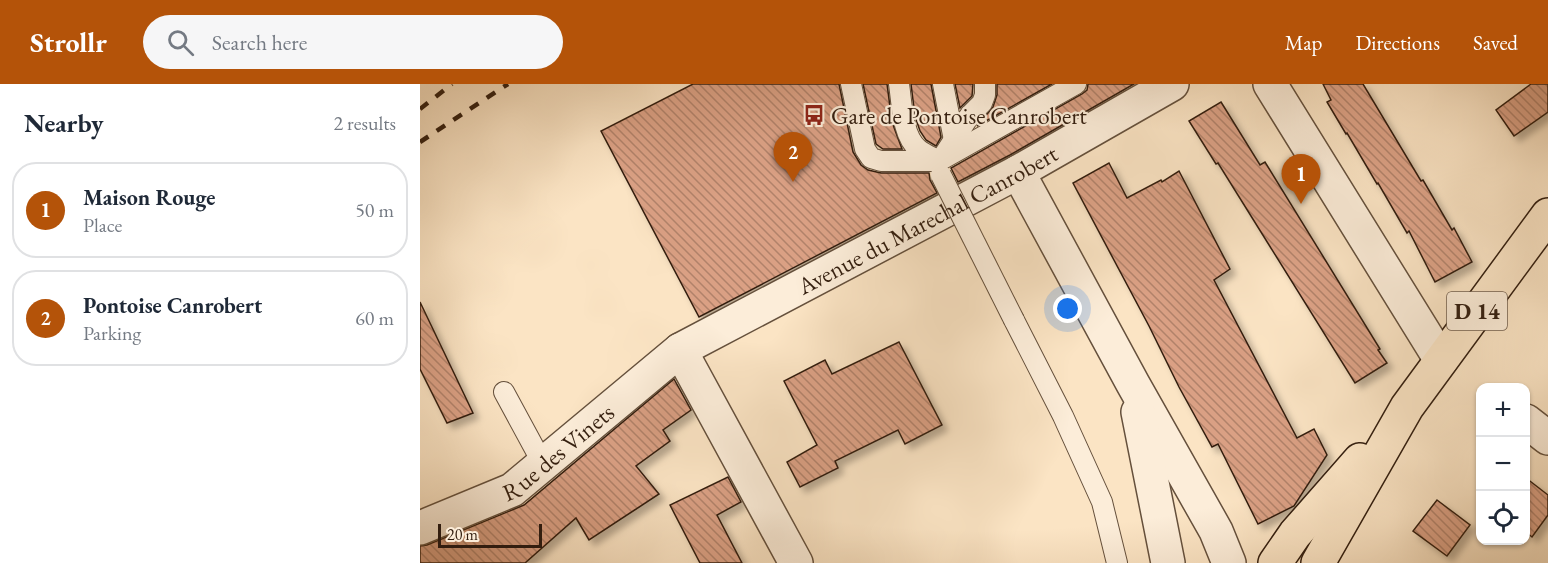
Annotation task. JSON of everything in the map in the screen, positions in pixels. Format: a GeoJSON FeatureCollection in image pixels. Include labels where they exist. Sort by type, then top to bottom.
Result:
{"type":"FeatureCollection","features":[{"type":"Feature","properties":{"kind":"main road","name":"D 14"},"geometry":{"type":"LineString","coordinates":[[1275,563],[1295,534],[1407,407],[1548,215]]}},
{"type":"Feature","properties":{"kind":"main road","name":"D 14"},"geometry":{"type":"LineString","coordinates":[[1318,563],[1407,407]]}},
{"type":"Feature","properties":{"kind":"street","name":"Avenue du Marechal Canrobert"},"geometry":{"type":"LineString","coordinates":[[680,350],[1018,172],[1172,84]]}},
{"type":"Feature","properties":{"kind":"street"},"geometry":{"type":"LineString","coordinates":[[1270,84],[1441,360]]}},
{"type":"Feature","properties":{"kind":"street"},"geometry":{"type":"LineString","coordinates":[[1018,172],[1132,384],[1216,531],[1229,563]]}},
{"type":"Feature","properties":{"kind":"street"},"geometry":{"type":"LineString","coordinates":[[680,350],[796,563]]}},
{"type":"Feature","properties":{"kind":"street","name":"Rue des Vinets"},"geometry":{"type":"LineString","coordinates":[[420,528],[512,490],[680,350]]}},
{"type":"Feature","properties":{"kind":"street"},"geometry":{"type":"LineString","coordinates":[[1132,384],[1168,563]]}},
{"type":"Feature","properties":{"kind":"street"},"geometry":{"type":"LineString","coordinates":[[1530,424],[1548,438]]}},
{"type":"Feature","properties":{"kind":"lane"},"geometry":{"type":"LineString","coordinates":[[851,84],[865,150],[871,158],[940,168],[1076,84]]}},
{"type":"Feature","properties":{"kind":"lane"},"geometry":{"type":"LineString","coordinates":[[899,84],[910,138],[917,148],[940,168],[1063,416],[1102,501],[1117,563]]}},
{"type":"Feature","properties":{"kind":"lane"},"geometry":{"type":"LineString","coordinates":[[943,84],[954,140]]}},
{"type":"Feature","properties":{"kind":"lane"},"geometry":{"type":"LineString","coordinates":[[940,168],[970,115],[982,103],[985,84]]}},
{"type":"Feature","properties":{"kind":"lane"},"geometry":{"type":"LineString","coordinates":[[1033,109],[1040,84]]}},
{"type":"Feature","properties":{"kind":"lane"},"geometry":{"type":"LineString","coordinates":[[504,392],[543,464]]}},
{"type":"Feature","properties":{"kind":"building"},"geometry":{"type":"Polygon","coordinates":[[[693,84],[839,84],[853,152],[861,165],[868,170],[881,173],[929,173],[937,193],[699,317],[601,131],[693,84]]]}},
{"type":"Feature","properties":{"kind":"building"},"geometry":{"type":"Polygon","coordinates":[[[863,84],[887,84],[892,122],[902,149],[883,149],[876,144],[863,84]]]}},
{"type":"Feature","properties":{"kind":"building"},"geometry":{"type":"Polygon","coordinates":[[[911,84],[931,84],[941,137],[936,146],[926,140],[920,131],[915,116],[911,84]]]}},
{"type":"Feature","properties":{"kind":"building"},"geometry":{"type":"Polygon","coordinates":[[[955,84],[973,84],[972,96],[960,108],[955,84]]]}},
{"type":"Feature","properties":{"kind":"building"},"geometry":{"type":"Polygon","coordinates":[[[997,84],[1052,84],[977,126],[993,107],[997,95],[997,84]]]}},
{"type":"Feature","properties":{"kind":"building"},"geometry":{"type":"Polygon","coordinates":[[[1088,84],[1134,84],[958,182],[951,168],[1082,94],[1087,90],[1088,84]]]}},
{"type":"Feature","properties":{"kind":"building"},"geometry":{"type":"Polygon","coordinates":[[[1323,84],[1363,84],[1452,230],[1454,228],[1472,262],[1435,282],[1409,231],[1407,233],[1327,102],[1331,100],[1323,84]]]}},
{"type":"Feature","properties":{"kind":"building"},"geometry":{"type":"Polygon","coordinates":[[[1531,84],[1548,84],[1548,112],[1514,136],[1496,110],[1531,84]]]}},
{"type":"Feature","properties":{"kind":"building"},"geometry":{"type":"Polygon","coordinates":[[[1221,102],[1260,165],[1265,162],[1387,363],[1355,383],[1218,163],[1216,164],[1189,121],[1221,102]]]}},
{"type":"Feature","properties":{"kind":"building"},"geometry":{"type":"Polygon","coordinates":[[[1109,163],[1127,198],[1161,180],[1162,182],[1179,171],[1230,269],[1214,280],[1297,438],[1314,429],[1327,455],[1294,506],[1258,524],[1218,444],[1212,447],[1179,387],[1073,183],[1109,163]]]}},
{"type":"Feature","properties":{"kind":"building"},"geometry":{"type":"Polygon","coordinates":[[[420,302],[473,413],[447,423],[420,369],[420,302]]]}},
{"type":"Feature","properties":{"kind":"building"},"geometry":{"type":"Polygon","coordinates":[[[899,342],[942,425],[905,444],[898,430],[835,461],[838,468],[800,487],[787,462],[817,445],[784,381],[825,360],[832,374],[899,342]]]}},
{"type":"Feature","properties":{"kind":"building"},"geometry":{"type":"Polygon","coordinates":[[[674,379],[691,410],[663,430],[670,441],[636,466],[659,494],[589,540],[576,518],[525,563],[420,563],[420,546],[524,505],[674,379]]]}},
{"type":"Feature","properties":{"kind":"building"},"geometry":{"type":"Polygon","coordinates":[[[728,477],[741,502],[717,515],[742,563],[700,563],[670,505],[728,477]]]}},
{"type":"Feature","properties":{"kind":"building"},"geometry":{"type":"Polygon","coordinates":[[[1530,481],[1548,495],[1548,515],[1532,537],[1530,535],[1530,481]]]}},
{"type":"Feature","properties":{"kind":"building"},"geometry":{"type":"Polygon","coordinates":[[[1437,500],[1470,525],[1447,556],[1413,531],[1437,500]]]}},
{"type":"Feature","properties":{"kind":"railway"},"geometry":{"type":"LineString","coordinates":[[420,109],[452,84]]}},
{"type":"Feature","properties":{"kind":"railway"},"geometry":{"type":"LineString","coordinates":[[420,142],[508,84]]}},
{"type":"Feature","properties":{"kind":"place","name":"Gare de Pontoise Canrobert"},"geometry":{"type":"Point","coordinates":[814,115]}},
{"type":"Feature","properties":{"kind":"place","name":"Pontoise Canrobert"},"geometry":{"type":"Point","coordinates":[793,182]}},
{"type":"Feature","properties":{"kind":"place","name":"Maison Rouge"},"geometry":{"type":"Point","coordinates":[1301,204]}}]}
